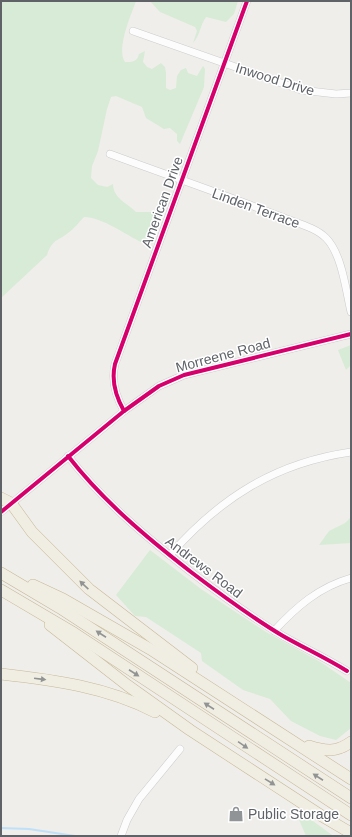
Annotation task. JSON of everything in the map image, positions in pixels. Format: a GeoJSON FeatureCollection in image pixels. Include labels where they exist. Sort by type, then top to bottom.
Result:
{"type":"FeatureCollection","features":[{"type":"Feature","properties":{"kind":"highway"},"geometry":{"type":"LineString","coordinates":[[1,498],[11,503],[32,532],[89,589],[182,659],[219,692]]}},
{"type":"Feature","properties":{"kind":"highway"},"geometry":{"type":"LineString","coordinates":[[4,575],[47,590],[150,649],[219,692],[351,779]]}},
{"type":"Feature","properties":{"kind":"highway"},"geometry":{"type":"LineString","coordinates":[[4,575],[78,619],[351,798]]}},
{"type":"Feature","properties":{"kind":"highway"},"geometry":{"type":"LineString","coordinates":[[1,590],[19,599],[74,633],[351,815]]}},
{"type":"Feature","properties":{"kind":"highway"},"geometry":{"type":"LineString","coordinates":[[19,599],[36,616],[127,685],[190,730],[322,816],[351,833]]}},
{"type":"Feature","properties":{"kind":"highway"},"geometry":{"type":"LineString","coordinates":[[1,674],[49,680],[103,691],[142,706],[190,730]]}},
{"type":"Feature","properties":{"kind":"highway"},"geometry":{"type":"LineString","coordinates":[[294,741],[329,751],[340,749],[351,742]]}},
{"type":"Feature","properties":{"kind":"highway"},"geometry":{"type":"LineString","coordinates":[[322,816],[344,836]]}},
{"type":"Feature","properties":{"kind":"street","name":"American Drive"},"geometry":{"type":"LineString","coordinates":[[124,411],[119,403],[114,384],[115,364],[246,1]]}},
{"type":"Feature","properties":{"kind":"street","name":"Inwood Drive"},"geometry":{"type":"LineString","coordinates":[[133,31],[301,90],[336,94],[351,93]]}},
{"type":"Feature","properties":{"kind":"street","name":"Linden Terrace"},"geometry":{"type":"LineString","coordinates":[[110,154],[264,210],[322,234],[337,255],[351,312]]}},
{"type":"Feature","properties":{"kind":"street","name":"Morreene Road"},"geometry":{"type":"LineString","coordinates":[[1,512],[124,411],[159,386],[184,375],[351,334]]}},
{"type":"Feature","properties":{"kind":"street"},"geometry":{"type":"LineString","coordinates":[[170,555],[214,511],[254,484],[301,462],[351,452]]}},
{"type":"Feature","properties":{"kind":"street","name":"Andrews Road"},"geometry":{"type":"LineString","coordinates":[[68,456],[86,480],[138,529],[213,589],[274,631],[347,671]]}},
{"type":"Feature","properties":{"kind":"street"},"geometry":{"type":"LineString","coordinates":[[274,631],[295,609],[309,598],[327,588],[351,578]]}},
{"type":"Feature","properties":{"kind":"street"},"geometry":{"type":"LineString","coordinates":[[122,836],[127,820],[139,799],[180,749]]}},
{"type":"Feature","properties":{"kind":"green space"},"geometry":{"type":"Polygon","coordinates":[[[1,1],[136,1],[123,41],[122,49],[125,62],[134,61],[137,59],[139,54],[145,51],[143,62],[147,67],[152,69],[161,63],[165,67],[166,88],[170,90],[176,88],[177,76],[181,70],[186,68],[188,73],[197,76],[203,66],[205,69],[204,87],[180,144],[177,141],[177,134],[170,128],[164,129],[146,118],[142,107],[116,96],[111,97],[107,109],[98,151],[92,166],[91,178],[98,185],[107,187],[113,184],[115,193],[118,197],[136,212],[158,212],[156,225],[150,237],[143,243],[106,223],[84,217],[70,231],[53,243],[47,255],[1,298],[1,1]]]}},
{"type":"Feature","properties":{"kind":"green space"},"geometry":{"type":"Polygon","coordinates":[[[150,1],[238,1],[234,14],[226,22],[206,17],[193,43],[197,31],[195,27],[160,12],[150,1]]]}},
{"type":"Feature","properties":{"kind":"green space"},"geometry":{"type":"Polygon","coordinates":[[[351,345],[351,365],[346,370],[338,350],[351,345]]]}},
{"type":"Feature","properties":{"kind":"green space"},"geometry":{"type":"Polygon","coordinates":[[[351,517],[351,543],[319,545],[329,531],[345,523],[351,517]]]}},
{"type":"Feature","properties":{"kind":"green space"},"geometry":{"type":"Polygon","coordinates":[[[150,550],[201,589],[266,632],[322,663],[351,683],[351,728],[336,740],[320,736],[291,721],[270,699],[243,690],[202,661],[201,653],[146,617],[135,616],[116,595],[150,550]]]}},
{"type":"Feature","properties":{"kind":"green space"},"geometry":{"type":"Polygon","coordinates":[[[298,810],[332,836],[306,836],[297,815],[298,810]]]}},
{"type":"Feature","properties":{"kind":"waterway"},"geometry":{"type":"LineString","coordinates":[[1,828],[29,829],[75,836]]}},
{"type":"Feature","properties":{"kind":"cycle path"},"geometry":{"type":"LineString","coordinates":[[124,411],[115,389],[115,364],[247,1]]}},
{"type":"Feature","properties":{"kind":"cycle path"},"geometry":{"type":"LineString","coordinates":[[1,512],[124,411],[159,386],[184,375],[351,334]]}},
{"type":"Feature","properties":{"kind":"cycle path"},"geometry":{"type":"LineString","coordinates":[[68,456],[110,503],[191,572],[271,629],[347,671]]}},
{"type":"Feature","properties":{"kind":"place","name":"Public Storage"},"geometry":{"type":"Point","coordinates":[236,814]}}]}
